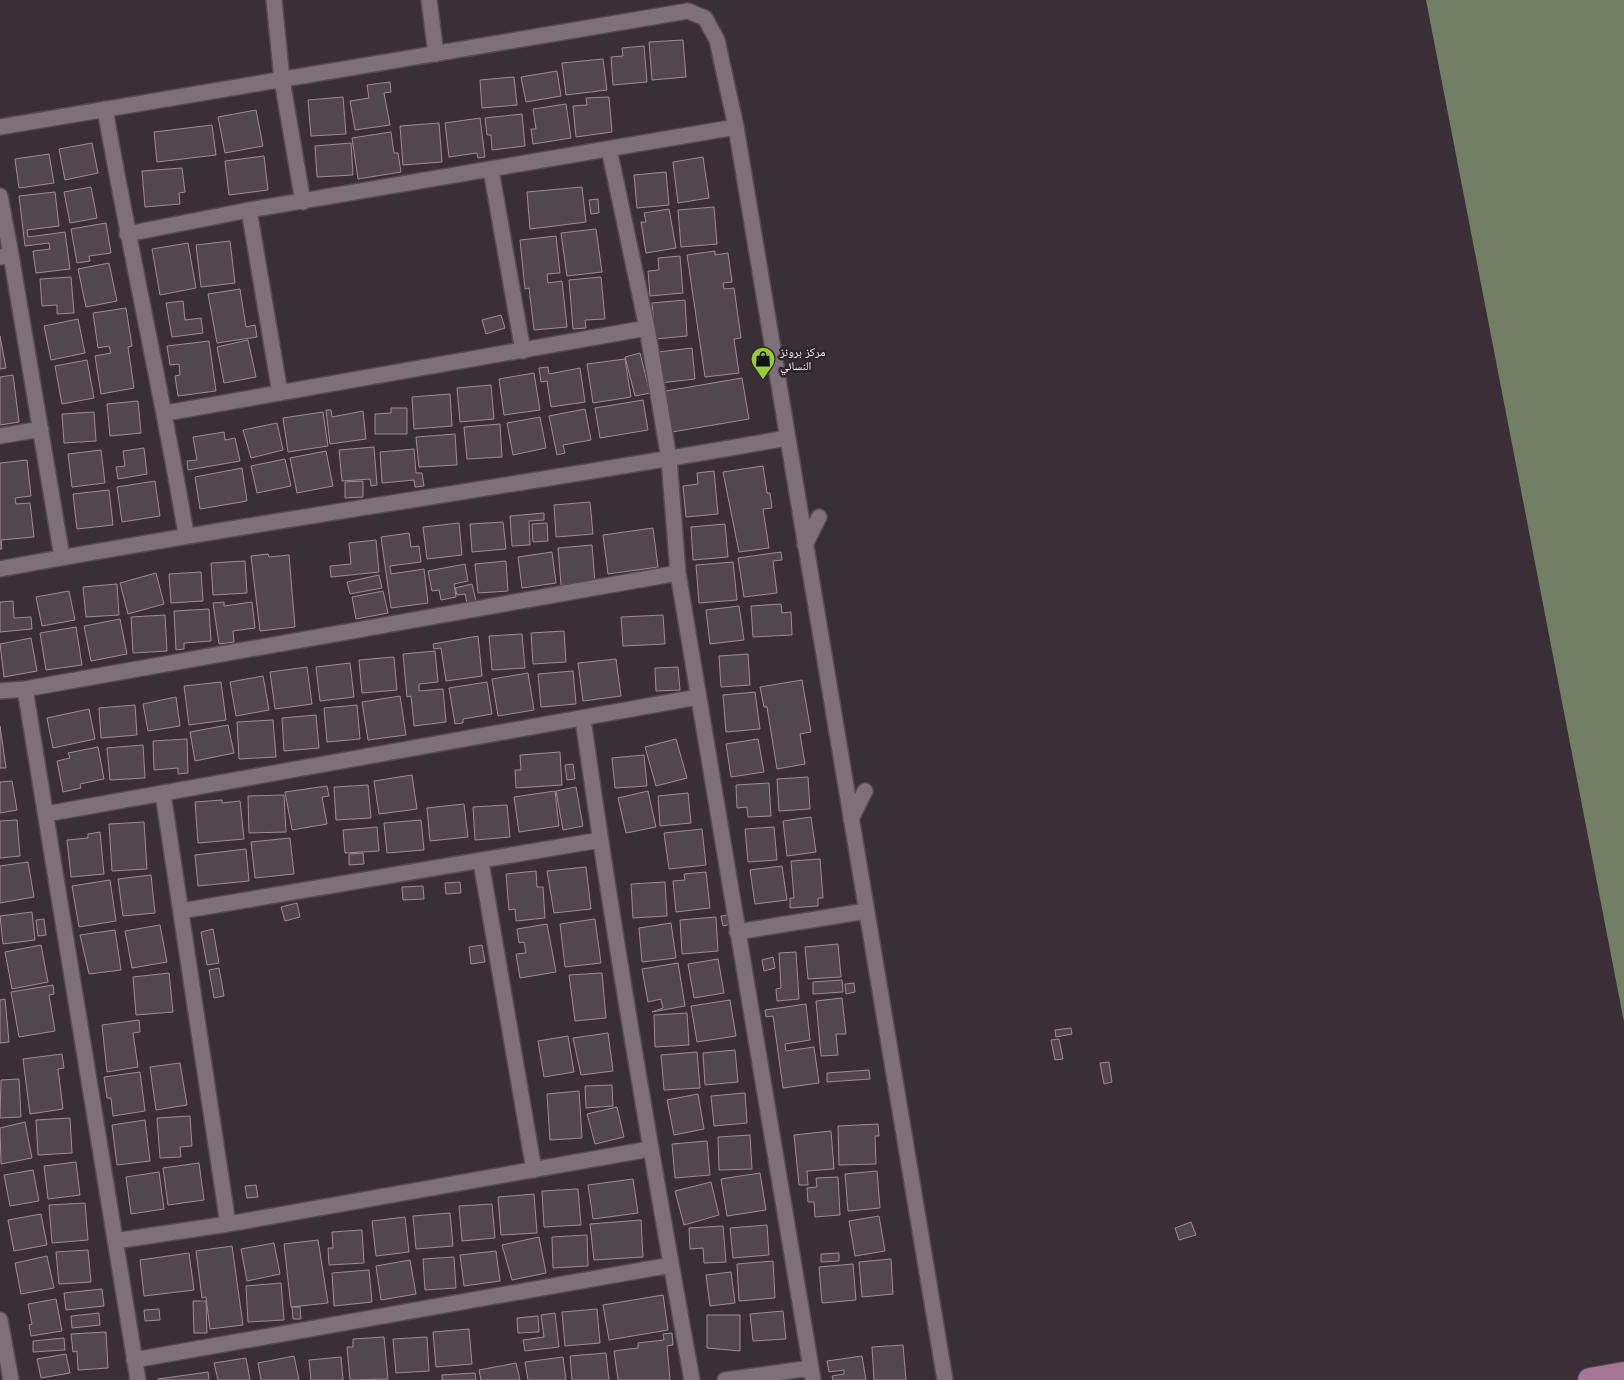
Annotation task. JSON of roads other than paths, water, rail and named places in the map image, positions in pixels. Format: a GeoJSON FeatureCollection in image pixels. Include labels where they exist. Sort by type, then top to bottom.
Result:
{"type":"FeatureCollection","features":[{"type":"Feature","properties":{"kind":"main road"},"geometry":{"type":"LineString","coordinates":[[1590,1380],[1624,1374]]}},
{"type":"Feature","properties":{"kind":"street"},"geometry":{"type":"LineString","coordinates":[[274,0],[282,80],[303,202]]}},
{"type":"Feature","properties":{"kind":"street"},"geometry":{"type":"LineString","coordinates":[[429,0],[436,54]]}},
{"type":"Feature","properties":{"kind":"street"},"geometry":{"type":"LineString","coordinates":[[0,127],[688,12],[705,18],[717,40],[736,127],[945,1380]]}},
{"type":"Feature","properties":{"kind":"street"},"geometry":{"type":"LineString","coordinates":[[105,110],[127,234],[166,413],[186,534]]}},
{"type":"Feature","properties":{"kind":"street"},"geometry":{"type":"LineString","coordinates":[[127,234],[250,210],[736,127]]}},
{"type":"Feature","properties":{"kind":"street"},"geometry":{"type":"LineString","coordinates":[[609,149],[647,328],[669,459],[678,573],[812,1374],[725,1380]]}},
{"type":"Feature","properties":{"kind":"street"},"geometry":{"type":"LineString","coordinates":[[491,170],[523,351]]}},
{"type":"Feature","properties":{"kind":"street"},"geometry":{"type":"LineString","coordinates":[[0,196],[5,256],[41,429],[62,557]]}},
{"type":"Feature","properties":{"kind":"street"},"geometry":{"type":"LineString","coordinates":[[250,210],[280,393]]}},
{"type":"Feature","properties":{"kind":"street"},"geometry":{"type":"LineString","coordinates":[[166,413],[647,328]]}},
{"type":"Feature","properties":{"kind":"street"},"geometry":{"type":"LineString","coordinates":[[0,436],[41,429]]}},
{"type":"Feature","properties":{"kind":"street"},"geometry":{"type":"LineString","coordinates":[[0,569],[186,534],[669,459],[787,438]]}},
{"type":"Feature","properties":{"kind":"street"},"geometry":{"type":"LineString","coordinates":[[805,545],[820,517]]}},
{"type":"Feature","properties":{"kind":"street"},"geometry":{"type":"LineString","coordinates":[[0,691],[25,689],[678,573]]}},
{"type":"Feature","properties":{"kind":"street"},"geometry":{"type":"LineString","coordinates":[[25,689],[138,1380]]}},
{"type":"Feature","properties":{"kind":"street"},"geometry":{"type":"LineString","coordinates":[[46,814],[698,697]]}},
{"type":"Feature","properties":{"kind":"street"},"geometry":{"type":"LineString","coordinates":[[583,719],[600,840],[650,1149],[692,1380]]}},
{"type":"Feature","properties":{"kind":"street"},"geometry":{"type":"LineString","coordinates":[[851,819],[865,792]]}},
{"type":"Feature","properties":{"kind":"street"},"geometry":{"type":"LineString","coordinates":[[164,794],[228,1224]]}},
{"type":"Feature","properties":{"kind":"street"},"geometry":{"type":"LineString","coordinates":[[181,911],[481,862],[600,840]]}},
{"type":"Feature","properties":{"kind":"street"},"geometry":{"type":"LineString","coordinates":[[481,862],[534,1170]]}},
{"type":"Feature","properties":{"kind":"street"},"geometry":{"type":"LineString","coordinates":[[737,932],[866,911]]}},
{"type":"Feature","properties":{"kind":"street"},"geometry":{"type":"LineString","coordinates":[[115,1241],[228,1224],[650,1149]]}},
{"type":"Feature","properties":{"kind":"street"},"geometry":{"type":"LineString","coordinates":[[134,1360],[671,1265]]}},
{"type":"Feature","properties":{"kind":"street"},"geometry":{"type":"LineString","coordinates":[[0,1320],[11,1380]]}},
{"type":"Feature","properties":{"kind":"place","name":"مركز برونز النسائي"},"geometry":{"type":"Point","coordinates":[763,380]}}]}
